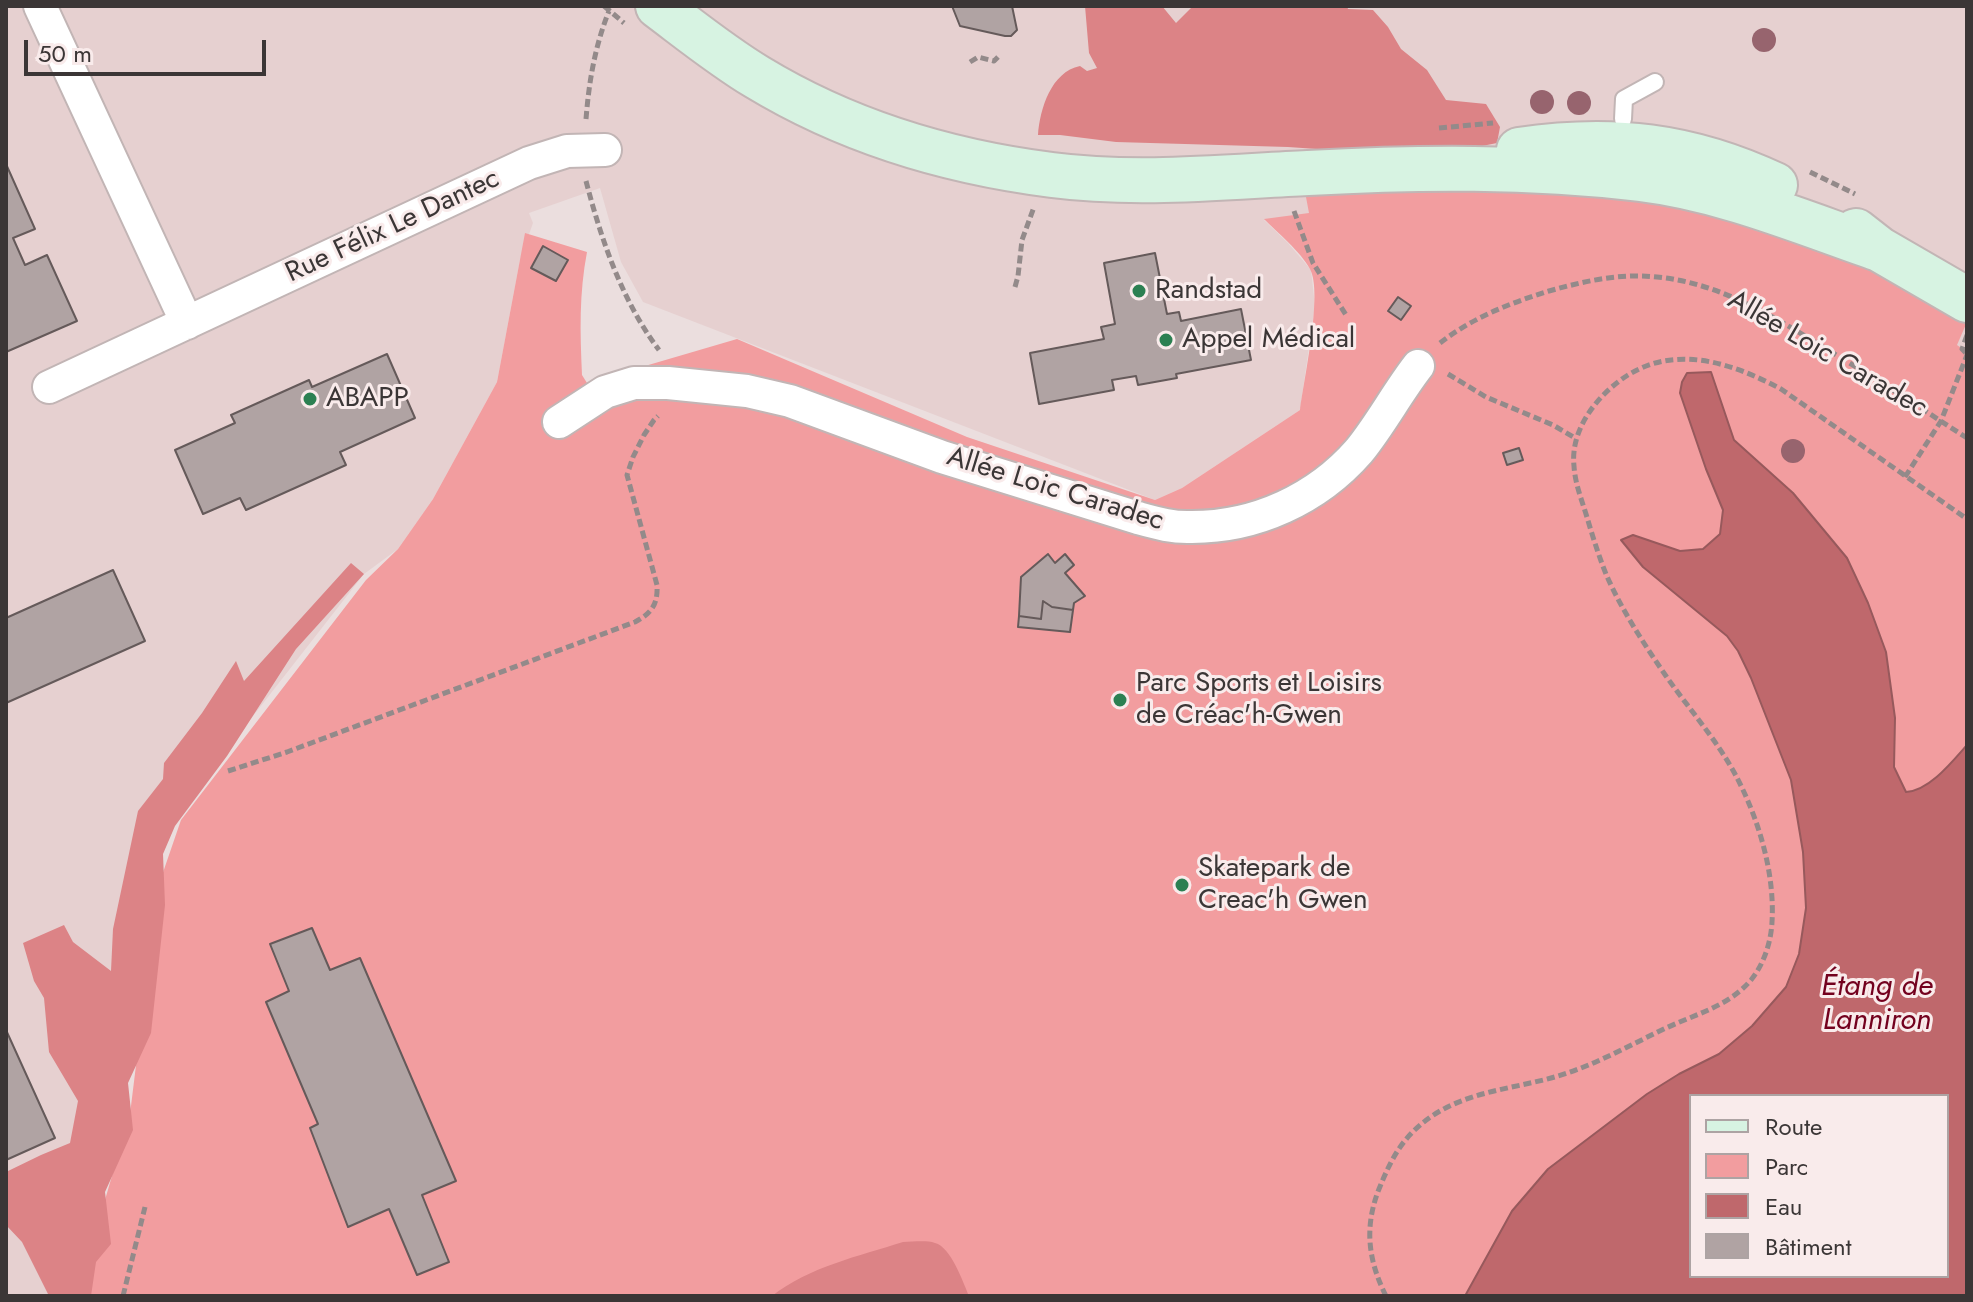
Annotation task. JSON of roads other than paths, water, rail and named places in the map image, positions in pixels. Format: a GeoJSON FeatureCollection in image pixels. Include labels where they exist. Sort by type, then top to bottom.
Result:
{"type":"FeatureCollection","features":[{"type":"Feature","properties":{"kind":"street"},"geometry":{"type":"LineString","coordinates":[[40,6],[187,323]]}},
{"type":"Feature","properties":{"kind":"street"},"geometry":{"type":"LineString","coordinates":[[670,12],[745,70],[815,107],[858,127],[904,143],[991,165],[1077,178],[1179,180],[1402,168],[1472,168],[1643,179],[1734,199],[1879,249]]}},
{"type":"Feature","properties":{"kind":"street"},"geometry":{"type":"LineString","coordinates":[[1402,168],[1563,144],[1590,143],[1636,132],[1694,130]]}},
{"type":"Feature","properties":{"kind":"street"},"geometry":{"type":"LineString","coordinates":[[1565,173],[1636,132]]}},
{"type":"Feature","properties":{"kind":"street"},"geometry":{"type":"LineString","coordinates":[[1636,132],[1689,188]]}},
{"type":"Feature","properties":{"kind":"street"},"geometry":{"type":"LineString","coordinates":[[1636,132],[1809,201],[1840,219],[1879,249],[1967,300]]}},
{"type":"Feature","properties":{"kind":"street","name":"Rue Félix Le Dantec"},"geometry":{"type":"LineString","coordinates":[[62,381],[529,163],[558,152],[594,150]]}},
{"type":"Feature","properties":{"kind":"street","name":"Allée Loic Caradec"},"geometry":{"type":"LineString","coordinates":[[559,422],[621,386],[649,382],[666,369],[790,401],[987,471],[1155,523],[1192,527],[1259,517],[1288,506],[1315,489],[1338,472],[1359,450],[1418,366]]}},
{"type":"Feature","properties":{"kind":"lane"},"geometry":{"type":"LineString","coordinates":[[1636,132],[1624,99],[1655,82]]}},
{"type":"Feature","properties":{"kind":"water","name":"Étang de Lanniron"},"geometry":{"type":"Polygon","coordinates":[[[1711,372],[1734,440],[1793,493],[1847,558],[1886,652],[1895,718],[1894,767],[1906,792],[1931,781],[1967,745],[1967,1296],[1465,1296],[1512,1211],[1548,1169],[1647,1094],[1719,1054],[1752,1026],[1786,987],[1799,954],[1806,908],[1803,852],[1791,780],[1751,678],[1727,636],[1643,567],[1621,540],[1633,535],[1680,551],[1703,549],[1720,534],[1723,510],[1680,393],[1687,373],[1711,372]]]}},
{"type":"Feature","properties":{"kind":"place","name":"Randstad"},"geometry":{"type":"Point","coordinates":[1139,291]}},
{"type":"Feature","properties":{"kind":"place","name":"Appel Médical"},"geometry":{"type":"Point","coordinates":[1166,340]}},
{"type":"Feature","properties":{"kind":"place","name":"ABAPP"},"geometry":{"type":"Point","coordinates":[310,399]}},
{"type":"Feature","properties":{"kind":"place","name":"Parc Sports et Loisirs de Créac'h-Gwen"},"geometry":{"type":"Point","coordinates":[1120,700]}},
{"type":"Feature","properties":{"kind":"place","name":"Skatepark de Creac'h Gwen"},"geometry":{"type":"Point","coordinates":[1182,885]}}]}
